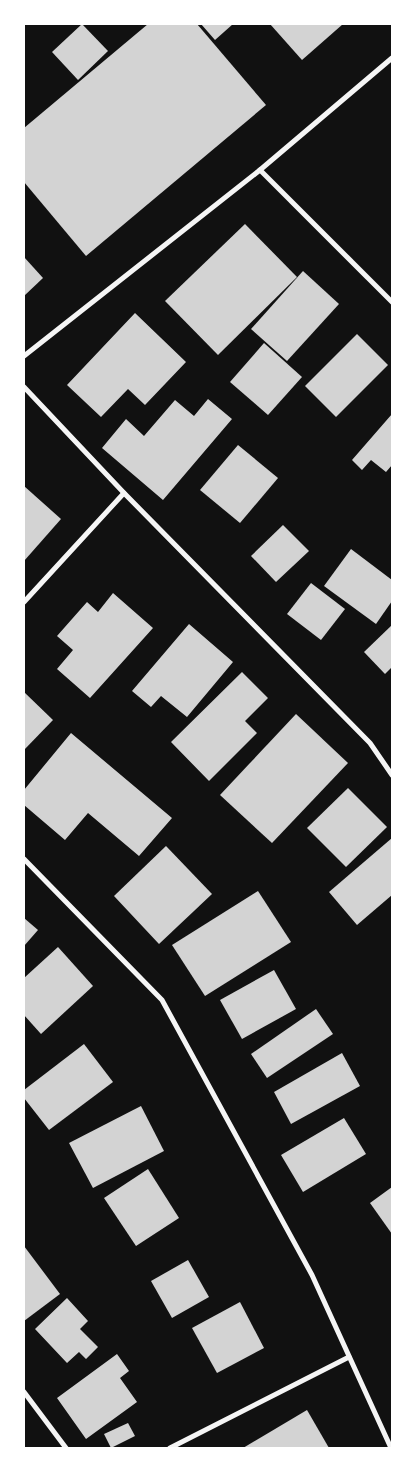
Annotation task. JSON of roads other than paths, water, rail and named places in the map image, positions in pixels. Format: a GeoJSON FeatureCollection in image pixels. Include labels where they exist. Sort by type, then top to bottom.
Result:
{"type":"FeatureCollection","features":[{"type":"Feature","properties":{"kind":"street"},"geometry":{"type":"LineString","coordinates":[[24,356],[260,170],[392,58]]}},
{"type":"Feature","properties":{"kind":"street"},"geometry":{"type":"LineString","coordinates":[[260,170],[392,302]]}},
{"type":"Feature","properties":{"kind":"street"},"geometry":{"type":"LineString","coordinates":[[24,387],[124,493],[370,742],[392,775]]}},
{"type":"Feature","properties":{"kind":"street"},"geometry":{"type":"LineString","coordinates":[[24,602],[124,493]]}},
{"type":"Feature","properties":{"kind":"street"},"geometry":{"type":"LineString","coordinates":[[24,859],[162,1000],[312,1275],[391,1448]]}},
{"type":"Feature","properties":{"kind":"street"},"geometry":{"type":"LineString","coordinates":[[170,1448],[349,1357]]}},
{"type":"Feature","properties":{"kind":"street"},"geometry":{"type":"LineString","coordinates":[[24,1392],[66,1448]]}}]}
